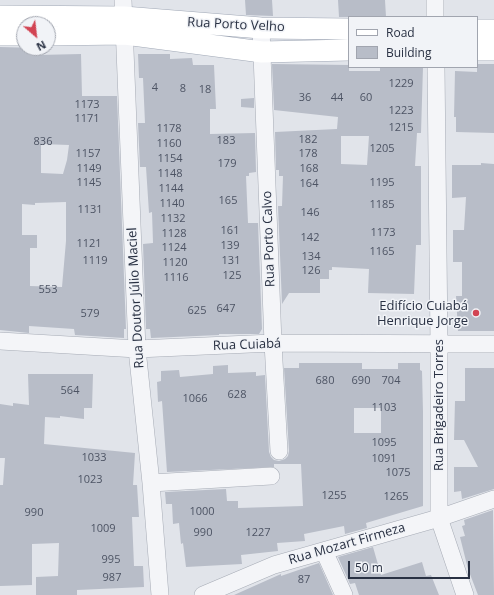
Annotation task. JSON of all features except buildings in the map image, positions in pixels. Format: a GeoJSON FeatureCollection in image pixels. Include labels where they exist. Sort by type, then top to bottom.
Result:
{"type":"FeatureCollection","features":[{"type":"Feature","properties":{"kind":"main road"},"geometry":{"type":"LineString","coordinates":[[0,16],[124,17]]}},
{"type":"Feature","properties":{"kind":"main road"},"geometry":{"type":"LineString","coordinates":[[56,33],[124,17]]}},
{"type":"Feature","properties":{"kind":"main road","name":"Rua Porto Velho"},"geometry":{"type":"LineString","coordinates":[[124,17],[261,28],[348,29]]}},
{"type":"Feature","properties":{"kind":"main road","name":"Rua Porto Velho"},"geometry":{"type":"LineString","coordinates":[[124,17],[262,52],[348,50]]}},
{"type":"Feature","properties":{"kind":"main road"},"geometry":{"type":"LineString","coordinates":[[478,30],[494,30]]}},
{"type":"Feature","properties":{"kind":"main road"},"geometry":{"type":"LineString","coordinates":[[0,35],[16,35]]}},
{"type":"Feature","properties":{"kind":"main road"},"geometry":{"type":"LineString","coordinates":[[478,50],[494,50]]}},
{"type":"Feature","properties":{"kind":"street"},"geometry":{"type":"LineString","coordinates":[[435,0],[435,16]]}},
{"type":"Feature","properties":{"kind":"street","name":"Rua Doutor Júlio Maciel"},"geometry":{"type":"LineString","coordinates":[[124,17],[137,349],[151,483],[160,595]]}},
{"type":"Feature","properties":{"kind":"street","name":"Rua Porto Calvo"},"geometry":{"type":"LineString","coordinates":[[261,28],[273,343],[279,451]]}},
{"type":"Feature","properties":{"kind":"street","name":"Rua Brigadeiro Torres"},"geometry":{"type":"LineString","coordinates":[[436,68],[439,344],[438,518],[465,595]]}},
{"type":"Feature","properties":{"kind":"street","name":"Rua Cuiabá"},"geometry":{"type":"LineString","coordinates":[[0,341],[137,349],[273,343],[494,344]]}},
{"type":"Feature","properties":{"kind":"street"},"geometry":{"type":"LineString","coordinates":[[151,483],[271,476]]}},
{"type":"Feature","properties":{"kind":"street","name":"Rua Mozart Firmeza"},"geometry":{"type":"LineString","coordinates":[[203,595],[274,565],[438,518],[494,499]]}},
{"type":"Feature","properties":{"kind":"street"},"geometry":{"type":"LineString","coordinates":[[324,551],[344,595]]}},
{"type":"Feature","properties":{"kind":"place","name":"Edifício Cuiabá Henrique Jorge"},"geometry":{"type":"Point","coordinates":[476,313]}}]}
